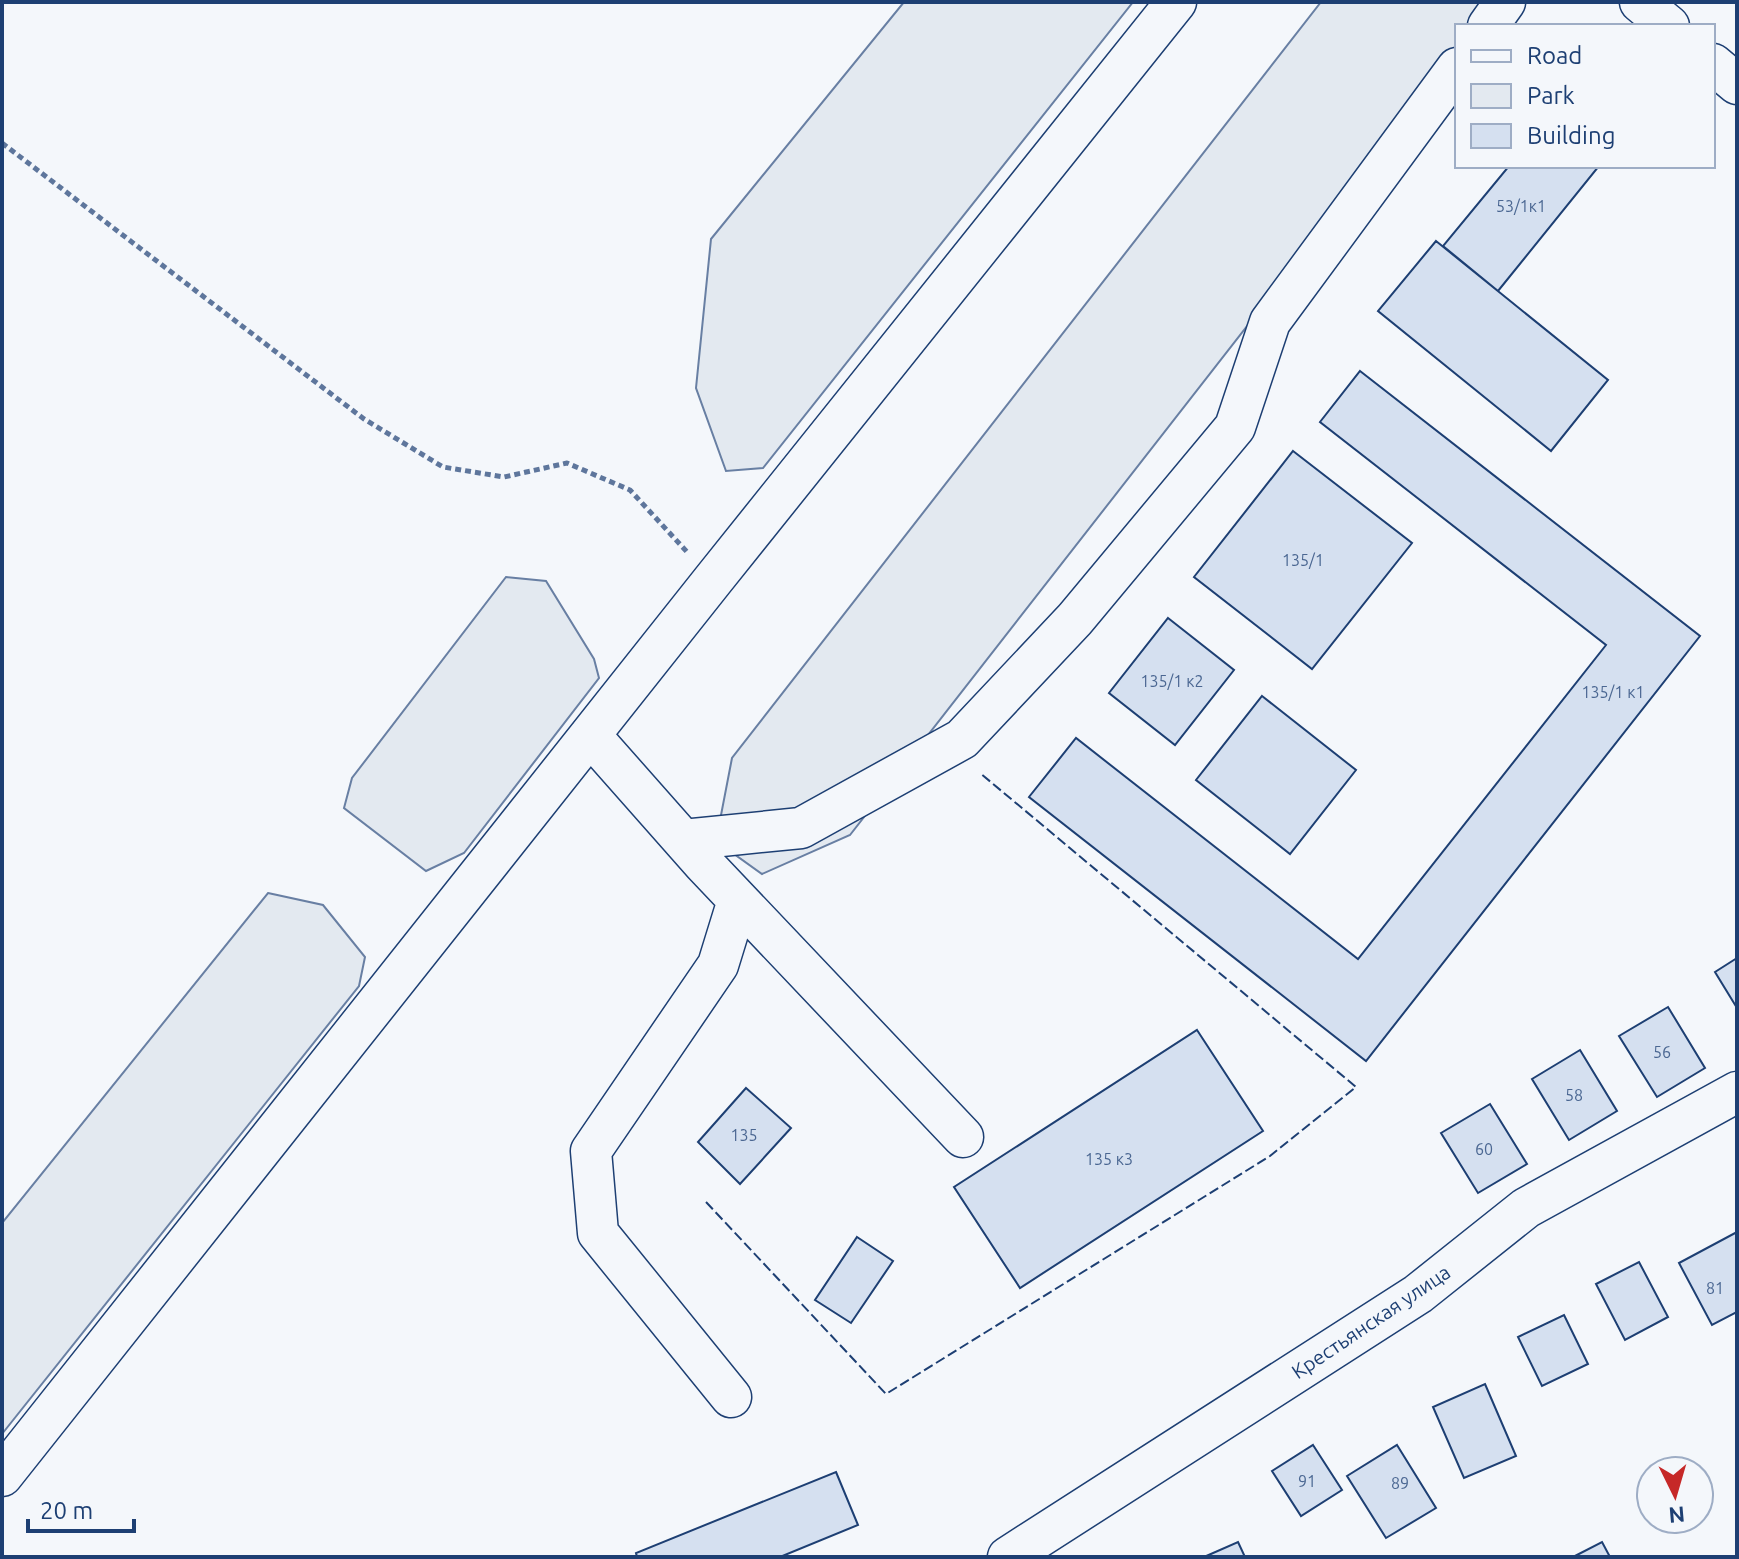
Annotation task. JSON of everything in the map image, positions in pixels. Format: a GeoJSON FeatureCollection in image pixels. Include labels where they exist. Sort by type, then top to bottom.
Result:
{"type":"FeatureCollection","features":[{"type":"Feature","properties":{"kind":"street"},"geometry":{"type":"LineString","coordinates":[[2,1476],[1176,2]]}},
{"type":"Feature","properties":{"kind":"street"},"geometry":{"type":"LineString","coordinates":[[1489,24],[1505,2]]}},
{"type":"Feature","properties":{"kind":"street"},"geometry":{"type":"LineString","coordinates":[[1640,2],[1667,24]]}},
{"type":"Feature","properties":{"kind":"street"},"geometry":{"type":"LineString","coordinates":[[1715,66],[1737,84]]}},
{"type":"Feature","properties":{"kind":"street"},"geometry":{"type":"LineString","coordinates":[[683,840],[801,828],[962,739],[1075,619],[1235,427],[1270,322],[1455,71]]}},
{"type":"Feature","properties":{"kind":"street"},"geometry":{"type":"LineString","coordinates":[[590,735],[738,900],[963,1137]]}},
{"type":"Feature","properties":{"kind":"street"},"geometry":{"type":"LineString","coordinates":[[731,1397],[598,1233],[591,1151],[718,965],[738,900]]}},
{"type":"Feature","properties":{"kind":"street","name":"Крестьянская улица"},"geometry":{"type":"LineString","coordinates":[[1008,1557],[1418,1294],[1526,1208],[1737,1092]]}},
{"type":"Feature","properties":{"kind":"path"},"geometry":{"type":"LineString","coordinates":[[2,143],[364,419],[443,467],[504,477],[567,463],[630,490],[713,580]]}},
{"type":"Feature","properties":{"kind":"green space"},"geometry":{"type":"Polygon","coordinates":[[[904,2],[1133,2],[763,468],[726,471],[696,388],[711,239],[904,2]]]}},
{"type":"Feature","properties":{"kind":"green space"},"geometry":{"type":"Polygon","coordinates":[[[1321,2],[1500,2],[1483,24],[1455,24],[1455,60],[850,835],[762,874],[716,841],[732,758],[1321,2]]]}},
{"type":"Feature","properties":{"kind":"green space"},"geometry":{"type":"Polygon","coordinates":[[[506,577],[546,581],[594,659],[599,678],[464,853],[426,871],[344,808],[352,778],[506,577]]]}},
{"type":"Feature","properties":{"kind":"green space"},"geometry":{"type":"Polygon","coordinates":[[[268,893],[323,905],[365,957],[359,986],[2,1434],[2,1223],[268,893]]]}},
{"type":"Feature","properties":{"kind":"building"},"geometry":{"type":"Polygon","coordinates":[[[1507,168],[1597,168],[1498,291],[1443,246],[1507,168]]]}},
{"type":"Feature","properties":{"kind":"building"},"geometry":{"type":"Polygon","coordinates":[[[1436,241],[1608,380],[1551,451],[1378,311],[1436,241]]]}},
{"type":"Feature","properties":{"kind":"building"},"geometry":{"type":"Polygon","coordinates":[[[1360,371],[1700,636],[1366,1061],[1029,797],[1076,738],[1358,959],[1606,645],[1320,422],[1360,371]]]}},
{"type":"Feature","properties":{"kind":"building"},"geometry":{"type":"Polygon","coordinates":[[[1293,451],[1412,543],[1312,669],[1194,577],[1293,451]]]}},
{"type":"Feature","properties":{"kind":"building"},"geometry":{"type":"Polygon","coordinates":[[[1168,618],[1234,670],[1175,745],[1109,693],[1168,618]]]}},
{"type":"Feature","properties":{"kind":"building"},"geometry":{"type":"Polygon","coordinates":[[[1262,696],[1356,770],[1290,854],[1196,780],[1262,696]]]}},
{"type":"Feature","properties":{"kind":"building"},"geometry":{"type":"Polygon","coordinates":[[[1737,958],[1737,1008],[1715,972],[1737,958]]]}},
{"type":"Feature","properties":{"kind":"building"},"geometry":{"type":"Polygon","coordinates":[[[1668,1007],[1705,1068],[1657,1097],[1619,1036],[1668,1007]]]}},
{"type":"Feature","properties":{"kind":"building"},"geometry":{"type":"Polygon","coordinates":[[[1197,1030],[1263,1131],[1020,1288],[954,1187],[1197,1030]]]}},
{"type":"Feature","properties":{"kind":"building"},"geometry":{"type":"Polygon","coordinates":[[[1580,1050],[1617,1111],[1569,1140],[1532,1079],[1580,1050]]]}},
{"type":"Feature","properties":{"kind":"building"},"geometry":{"type":"Polygon","coordinates":[[[746,1088],[791,1128],[740,1184],[698,1142],[746,1088]]]}},
{"type":"Feature","properties":{"kind":"building"},"geometry":{"type":"Polygon","coordinates":[[[1490,1104],[1527,1164],[1478,1193],[1441,1133],[1490,1104]]]}},
{"type":"Feature","properties":{"kind":"building"},"geometry":{"type":"Polygon","coordinates":[[[1737,1232],[1737,1312],[1712,1325],[1679,1263],[1737,1232]]]}},
{"type":"Feature","properties":{"kind":"building"},"geometry":{"type":"Polygon","coordinates":[[[857,1237],[893,1261],[851,1323],[815,1300],[857,1237]]]}},
{"type":"Feature","properties":{"kind":"building"},"geometry":{"type":"Polygon","coordinates":[[[1639,1262],[1668,1317],[1625,1340],[1596,1284],[1639,1262]]]}},
{"type":"Feature","properties":{"kind":"building"},"geometry":{"type":"Polygon","coordinates":[[[1564,1315],[1588,1364],[1542,1386],[1518,1337],[1564,1315]]]}},
{"type":"Feature","properties":{"kind":"building"},"geometry":{"type":"Polygon","coordinates":[[[1485,1384],[1516,1456],[1464,1478],[1433,1407],[1485,1384]]]}},
{"type":"Feature","properties":{"kind":"building"},"geometry":{"type":"Polygon","coordinates":[[[1313,1445],[1342,1490],[1301,1516],[1272,1471],[1313,1445]]]}},
{"type":"Feature","properties":{"kind":"building"},"geometry":{"type":"Polygon","coordinates":[[[1397,1445],[1436,1508],[1386,1538],[1347,1476],[1397,1445]]]}},
{"type":"Feature","properties":{"kind":"building"},"geometry":{"type":"Polygon","coordinates":[[[836,1472],[858,1525],[780,1557],[637,1557],[636,1553],[836,1472]]]}},
{"type":"Feature","properties":{"kind":"building"},"geometry":{"type":"Polygon","coordinates":[[[1238,1542],[1245,1557],[1204,1557],[1238,1542]]]}},
{"type":"Feature","properties":{"kind":"building"},"geometry":{"type":"Polygon","coordinates":[[[1602,1542],[1610,1557],[1573,1557],[1602,1542]]]}},
{"type":"Feature","properties":{"kind":"fence"},"geometry":{"type":"LineString","coordinates":[[706,1202],[886,1394],[1270,1156],[1356,1087],[980,773]]}}]}
